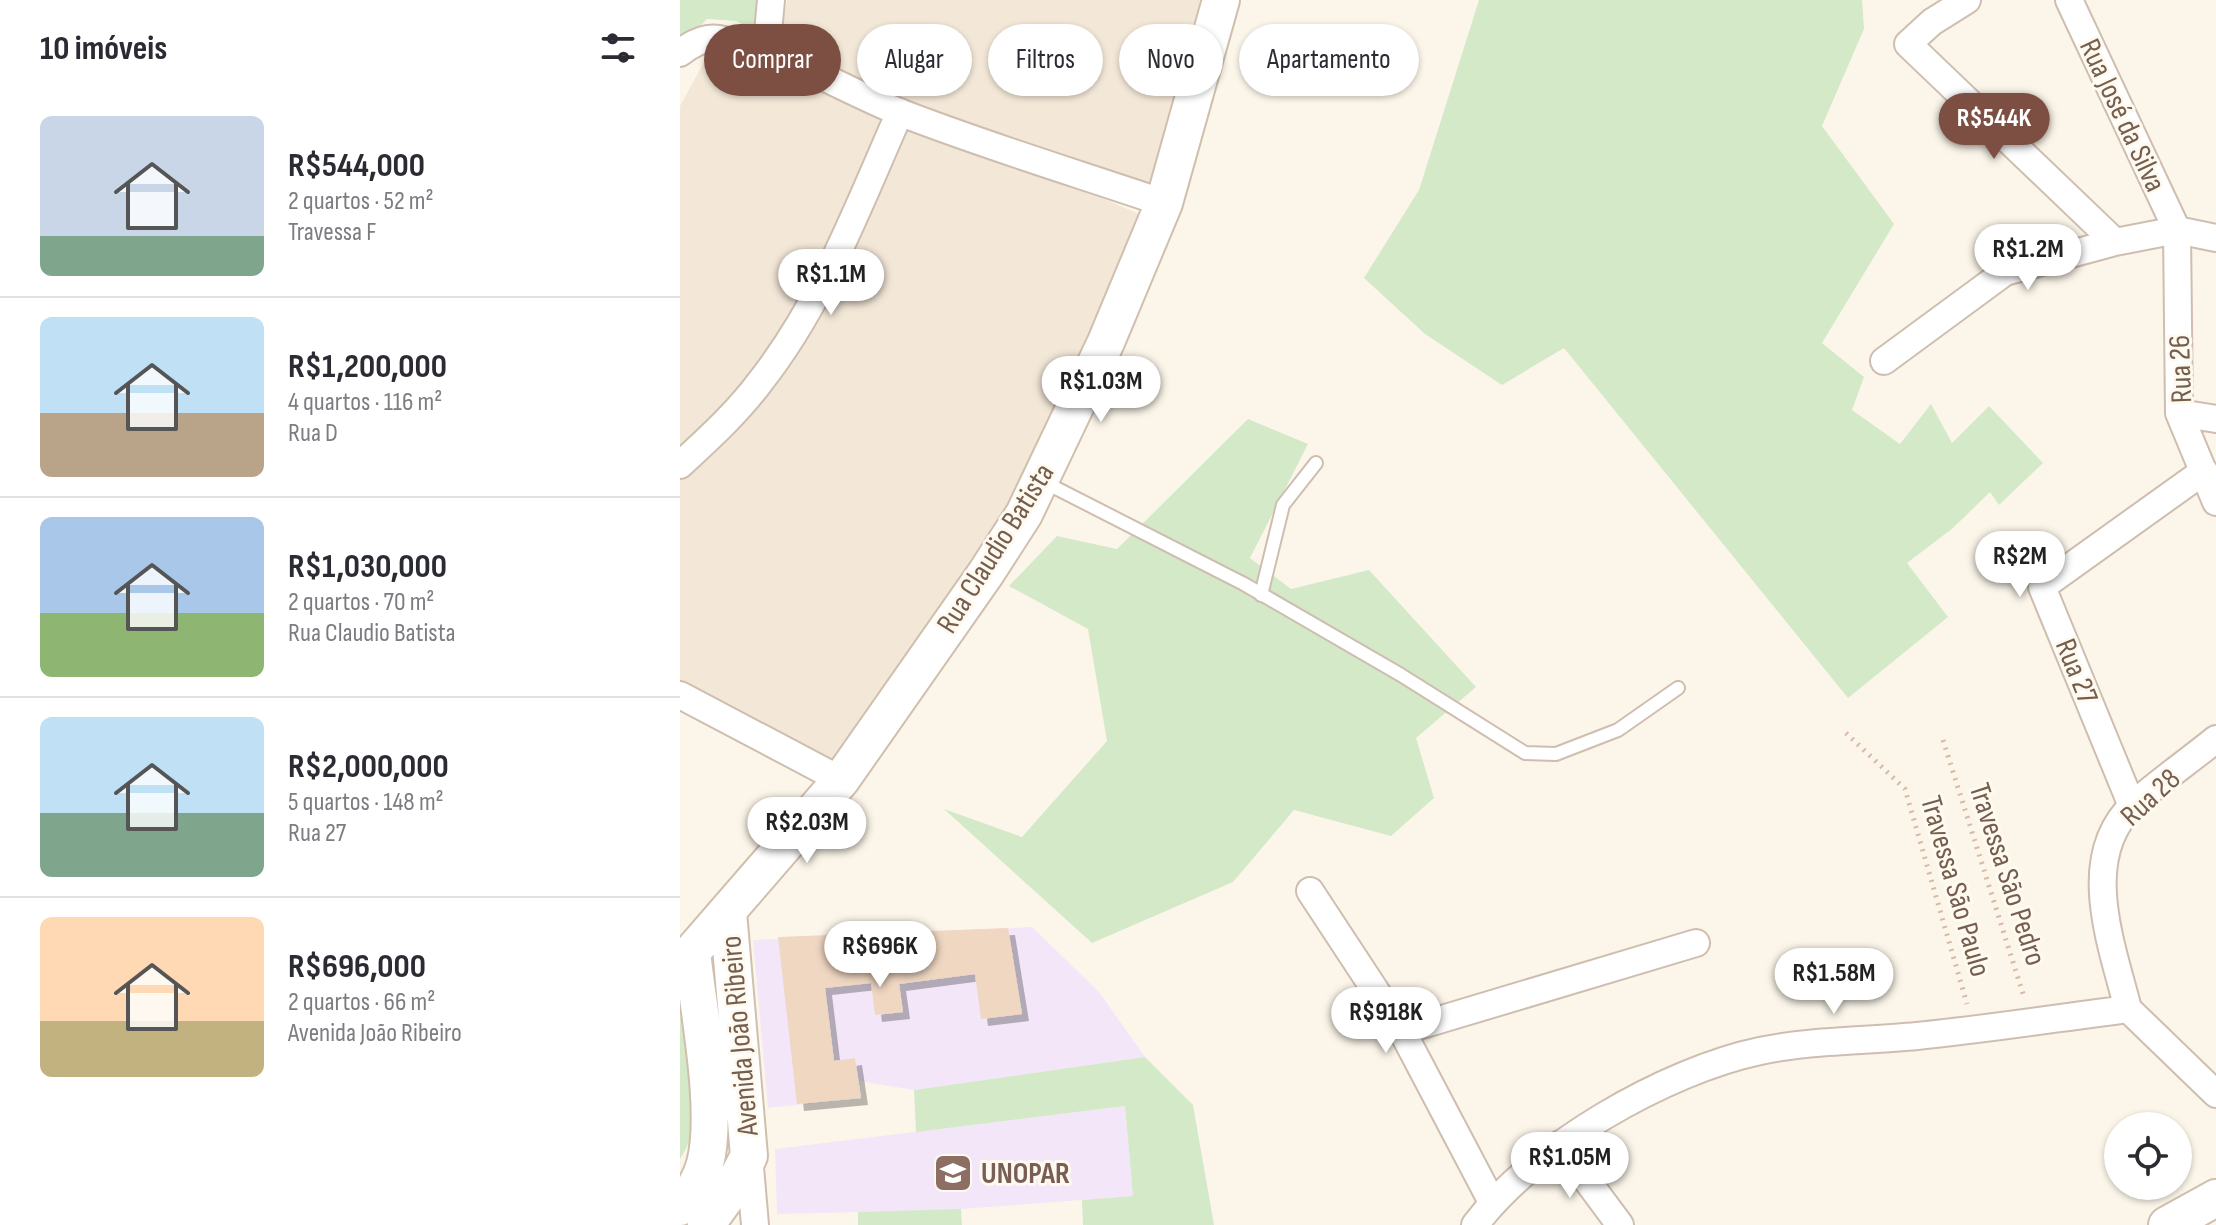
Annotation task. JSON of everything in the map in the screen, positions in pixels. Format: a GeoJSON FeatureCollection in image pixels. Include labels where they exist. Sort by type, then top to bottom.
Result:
{"type":"FeatureCollection","features":[{"type":"Feature","properties":{"kind":"main road","name":"Rua Claudio Batista"},"geometry":{"type":"LineString","coordinates":[[728,912],[841,780],[1024,514],[1106,342],[1164,203],[1221,0]]}},
{"type":"Feature","properties":{"kind":"main road","name":"Avenida João Ribeiro"},"geometry":{"type":"LineString","coordinates":[[680,1207],[699,1180],[705,1162],[709,1098],[686,958],[728,912]]}},
{"type":"Feature","properties":{"kind":"main road","name":"Avenida João Ribeiro"},"geometry":{"type":"LineString","coordinates":[[706,1225],[730,1192],[749,1156],[728,912]]}},
{"type":"Feature","properties":{"kind":"main road"},"geometry":{"type":"LineString","coordinates":[[2167,1225],[2216,1198]]}},
{"type":"Feature","properties":{"kind":"street"},"geometry":{"type":"LineString","coordinates":[[769,24],[771,0]]}},
{"type":"Feature","properties":{"kind":"street"},"geometry":{"type":"LineString","coordinates":[[1967,0],[1932,22],[1908,44],[2115,242]]}},
{"type":"Feature","properties":{"kind":"street","name":"Rua José da Silva"},"geometry":{"type":"LineString","coordinates":[[2069,0],[2177,230]]}},
{"type":"Feature","properties":{"kind":"street"},"geometry":{"type":"LineString","coordinates":[[680,53],[704,40]]}},
{"type":"Feature","properties":{"kind":"street"},"geometry":{"type":"LineString","coordinates":[[841,86],[900,112],[1164,203]]}},
{"type":"Feature","properties":{"kind":"street"},"geometry":{"type":"LineString","coordinates":[[680,465],[737,409],[780,354],[828,274],[900,112]]}},
{"type":"Feature","properties":{"kind":"street"},"geometry":{"type":"LineString","coordinates":[[1884,361],[2005,272],[2115,242],[2177,230],[2216,238]]}},
{"type":"Feature","properties":{"kind":"street","name":"Rua 26"},"geometry":{"type":"LineString","coordinates":[[2177,230],[2179,413],[2216,502]]}},
{"type":"Feature","properties":{"kind":"street"},"geometry":{"type":"LineString","coordinates":[[2179,413],[2216,419]]}},
{"type":"Feature","properties":{"kind":"street","name":"Rua 27"},"geometry":{"type":"LineString","coordinates":[[2132,806],[2042,587],[2204,471]]}},
{"type":"Feature","properties":{"kind":"street"},"geometry":{"type":"LineString","coordinates":[[680,695],[841,780]]}},
{"type":"Feature","properties":{"kind":"street","name":"Rua 28"},"geometry":{"type":"LineString","coordinates":[[2128,1009],[2102,895],[2108,842],[2132,806],[2216,739]]}},
{"type":"Feature","properties":{"kind":"street"},"geometry":{"type":"LineString","coordinates":[[1310,891],[1402,1031],[1492,1202]]}},
{"type":"Feature","properties":{"kind":"street"},"geometry":{"type":"LineString","coordinates":[[1402,1031],[1696,943]]}},
{"type":"Feature","properties":{"kind":"street"},"geometry":{"type":"LineString","coordinates":[[1475,1225],[1492,1202],[1560,1144],[1619,1109],[1678,1079],[1741,1056],[1820,1042],[1916,1036],[2128,1009],[2216,1094]]}},
{"type":"Feature","properties":{"kind":"street"},"geometry":{"type":"LineString","coordinates":[[1560,1144],[1620,1225]]}},
{"type":"Feature","properties":{"kind":"street"},"geometry":{"type":"LineString","coordinates":[[749,1156],[755,1225]]}},
{"type":"Feature","properties":{"kind":"lane"},"geometry":{"type":"LineString","coordinates":[[1261,595],[1283,505],[1316,463]]}},
{"type":"Feature","properties":{"kind":"lane"},"geometry":{"type":"LineString","coordinates":[[1041,480],[1261,595],[1401,675],[1525,753],[1556,754],[1618,730],[1678,688]]}},
{"type":"Feature","properties":{"kind":"path","name":"Travessa São Paulo"},"geometry":{"type":"LineString","coordinates":[[1846,733],[1905,789],[1974,1029]]}},
{"type":"Feature","properties":{"kind":"path","name":"Travessa São Pedro"},"geometry":{"type":"LineString","coordinates":[[1943,740],[2032,1021]]}},
{"type":"Feature","properties":{"kind":"shaded area"},"geometry":{"type":"Polygon","coordinates":[[[787,0],[1200,0],[1194,24],[1119,24],[1119,96],[1175,96],[1149,193],[899,96],[972,96],[972,24],[857,24],[857,80],[841,73],[841,24],[783,24],[787,0]]]}},
{"type":"Feature","properties":{"kind":"shaded area"},"geometry":{"type":"Polygon","coordinates":[[[704,62],[704,96],[841,96],[841,93],[900,112],[1144,216],[1016,511],[841,780],[680,695],[680,106],[704,62]]]}},
{"type":"Feature","properties":{"kind":"shaded area"},"geometry":{"type":"Polygon","coordinates":[[[1032,927],[1099,992],[1145,1057],[914,1090],[859,1081],[861,1098],[768,1108],[753,940],[1032,927]]]}},
{"type":"Feature","properties":{"kind":"shaded area","name":"UNOPAR"},"geometry":{"type":"Polygon","coordinates":[[[1125,1106],[1133,1196],[949,1210],[777,1214],[775,1149],[1125,1106]]]}},
{"type":"Feature","properties":{"kind":"green space"},"geometry":{"type":"Polygon","coordinates":[[[680,0],[761,0],[757,24],[707,19],[680,47],[680,0]]]}},
{"type":"Feature","properties":{"kind":"green space"},"geometry":{"type":"Polygon","coordinates":[[[1479,0],[1862,0],[1864,29],[1822,126],[1894,224],[1822,343],[1864,377],[1852,410],[1900,444],[1931,404],[1952,443],[1989,406],[2043,463],[1999,505],[1990,492],[1953,528],[1907,563],[1948,617],[1848,698],[1564,348],[1502,385],[1425,334],[1364,278],[1419,190],[1479,0]]]}},
{"type":"Feature","properties":{"kind":"green space"},"geometry":{"type":"Polygon","coordinates":[[[1248,419],[1308,444],[1250,558],[1291,589],[1369,570],[1476,687],[1416,738],[1434,798],[1391,836],[1294,810],[1233,882],[1092,943],[944,809],[1022,837],[1107,741],[1088,629],[1009,586],[1057,536],[1117,549],[1248,419]]]}},
{"type":"Feature","properties":{"kind":"green space"},"geometry":{"type":"Polygon","coordinates":[[[680,1017],[683,1018],[693,1071],[695,1108],[688,1143],[680,1159],[680,1017]]]}},
{"type":"Feature","properties":{"kind":"green space"},"geometry":{"type":"Polygon","coordinates":[[[1145,1057],[1193,1105],[1214,1225],[1083,1225],[1082,1200],[1133,1196],[1125,1106],[916,1132],[914,1090],[1145,1057]]]}},
{"type":"Feature","properties":{"kind":"green space"},"geometry":{"type":"Polygon","coordinates":[[[961,1209],[962,1225],[858,1225],[858,1212],[961,1209]]]}},
{"type":"Feature","properties":{"kind":"building"},"geometry":{"type":"Polygon","coordinates":[[[1008,928],[1022,1014],[981,1019],[975,974],[899,984],[903,1012],[875,1015],[871,983],[825,988],[834,1061],[855,1058],[861,1098],[797,1104],[778,937],[1008,928]]]}},
{"type":"Feature","properties":{"kind":"place","name":"UNOPAR"},"geometry":{"type":"Point","coordinates":[953,1173]}}]}
